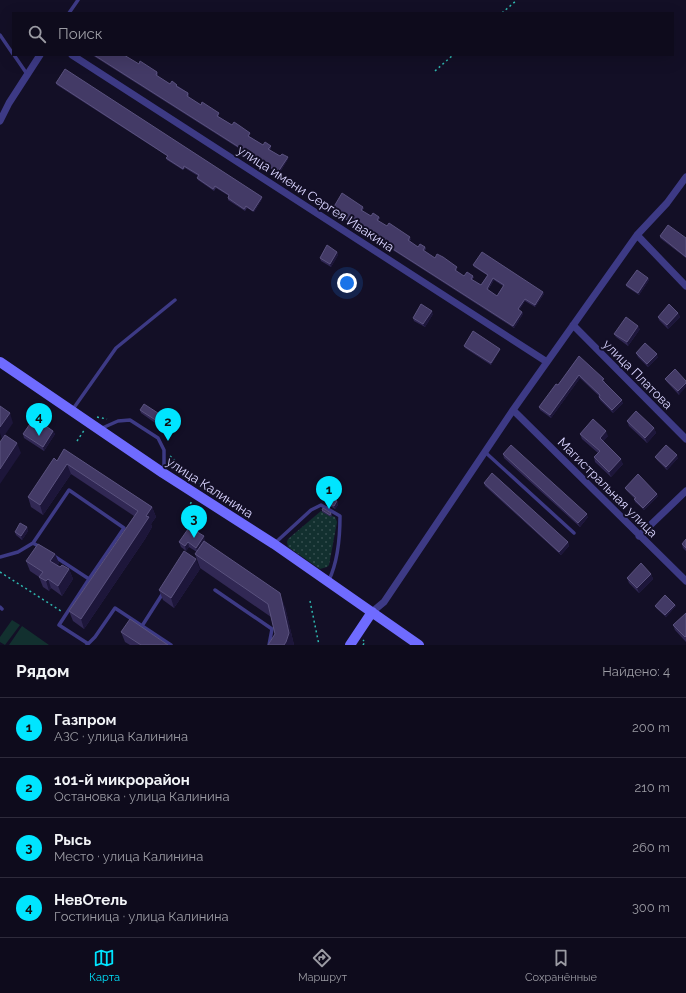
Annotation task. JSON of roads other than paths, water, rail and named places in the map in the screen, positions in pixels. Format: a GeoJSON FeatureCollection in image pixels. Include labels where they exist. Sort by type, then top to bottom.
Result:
{"type":"FeatureCollection","features":[{"type":"Feature","properties":{"kind":"main road","name":"улица Калинина"},"geometry":{"type":"LineString","coordinates":[[0,362],[164,473],[274,544],[419,645]]}},
{"type":"Feature","properties":{"kind":"main road"},"geometry":{"type":"LineString","coordinates":[[350,645],[372,612]]}},
{"type":"Feature","properties":{"kind":"street"},"geometry":{"type":"LineString","coordinates":[[0,121],[27,74],[39,56]]}},
{"type":"Feature","properties":{"kind":"street","name":"улица имени Сергея Ивакина"},"geometry":{"type":"LineString","coordinates":[[74,56],[547,362]]}},
{"type":"Feature","properties":{"kind":"street"},"geometry":{"type":"LineString","coordinates":[[372,612],[384,602],[513,410],[637,234],[667,203],[686,177]]}},
{"type":"Feature","properties":{"kind":"street"},"geometry":{"type":"LineString","coordinates":[[637,234],[686,286]]}},
{"type":"Feature","properties":{"kind":"street","name":"улица Платова"},"geometry":{"type":"LineString","coordinates":[[573,325],[686,439]]}},
{"type":"Feature","properties":{"kind":"street","name":"Магистральная улица"},"geometry":{"type":"LineString","coordinates":[[513,410],[686,581]]}},
{"type":"Feature","properties":{"kind":"street"},"geometry":{"type":"LineString","coordinates":[[639,536],[686,491]]}},
{"type":"Feature","properties":{"kind":"lane"},"geometry":{"type":"LineString","coordinates":[[70,12],[78,0]]}},
{"type":"Feature","properties":{"kind":"lane"},"geometry":{"type":"LineString","coordinates":[[0,35],[12,53]]}},
{"type":"Feature","properties":{"kind":"lane"},"geometry":{"type":"LineString","coordinates":[[14,56],[27,74]]}},
{"type":"Feature","properties":{"kind":"lane"},"geometry":{"type":"LineString","coordinates":[[72,410],[116,348],[175,300]]}},
{"type":"Feature","properties":{"kind":"lane"},"geometry":{"type":"LineString","coordinates":[[100,429],[118,421],[130,420],[158,438],[164,450],[164,473]]}},
{"type":"Feature","properties":{"kind":"lane"},"geometry":{"type":"LineString","coordinates":[[485,452],[574,533]]}},
{"type":"Feature","properties":{"kind":"lane"},"geometry":{"type":"LineString","coordinates":[[0,557],[18,552],[33,543],[69,490],[124,528],[59,625],[87,644],[95,637],[115,608],[171,645]]}},
{"type":"Feature","properties":{"kind":"lane"},"geometry":{"type":"LineString","coordinates":[[274,544],[311,510],[321,506],[340,516],[340,528],[334,569],[328,581]]}},
{"type":"Feature","properties":{"kind":"lane"},"geometry":{"type":"LineString","coordinates":[[33,543],[46,551]]}},
{"type":"Feature","properties":{"kind":"lane"},"geometry":{"type":"LineString","coordinates":[[52,555],[89,579]]}},
{"type":"Feature","properties":{"kind":"lane"},"geometry":{"type":"LineString","coordinates":[[142,626],[167,588]]}},
{"type":"Feature","properties":{"kind":"lane"},"geometry":{"type":"LineString","coordinates":[[215,590],[272,629],[269,645]]}},
{"type":"Feature","properties":{"kind":"place","name":"НевОтель"},"geometry":{"type":"Point","coordinates":[39,436]}},
{"type":"Feature","properties":{"kind":"place","name":"101-й микрорайон"},"geometry":{"type":"Point","coordinates":[168,441]}},
{"type":"Feature","properties":{"kind":"place","name":"Газпром"},"geometry":{"type":"Point","coordinates":[329,509]}},
{"type":"Feature","properties":{"kind":"place","name":"Рысь"},"geometry":{"type":"Point","coordinates":[194,538]}}]}
